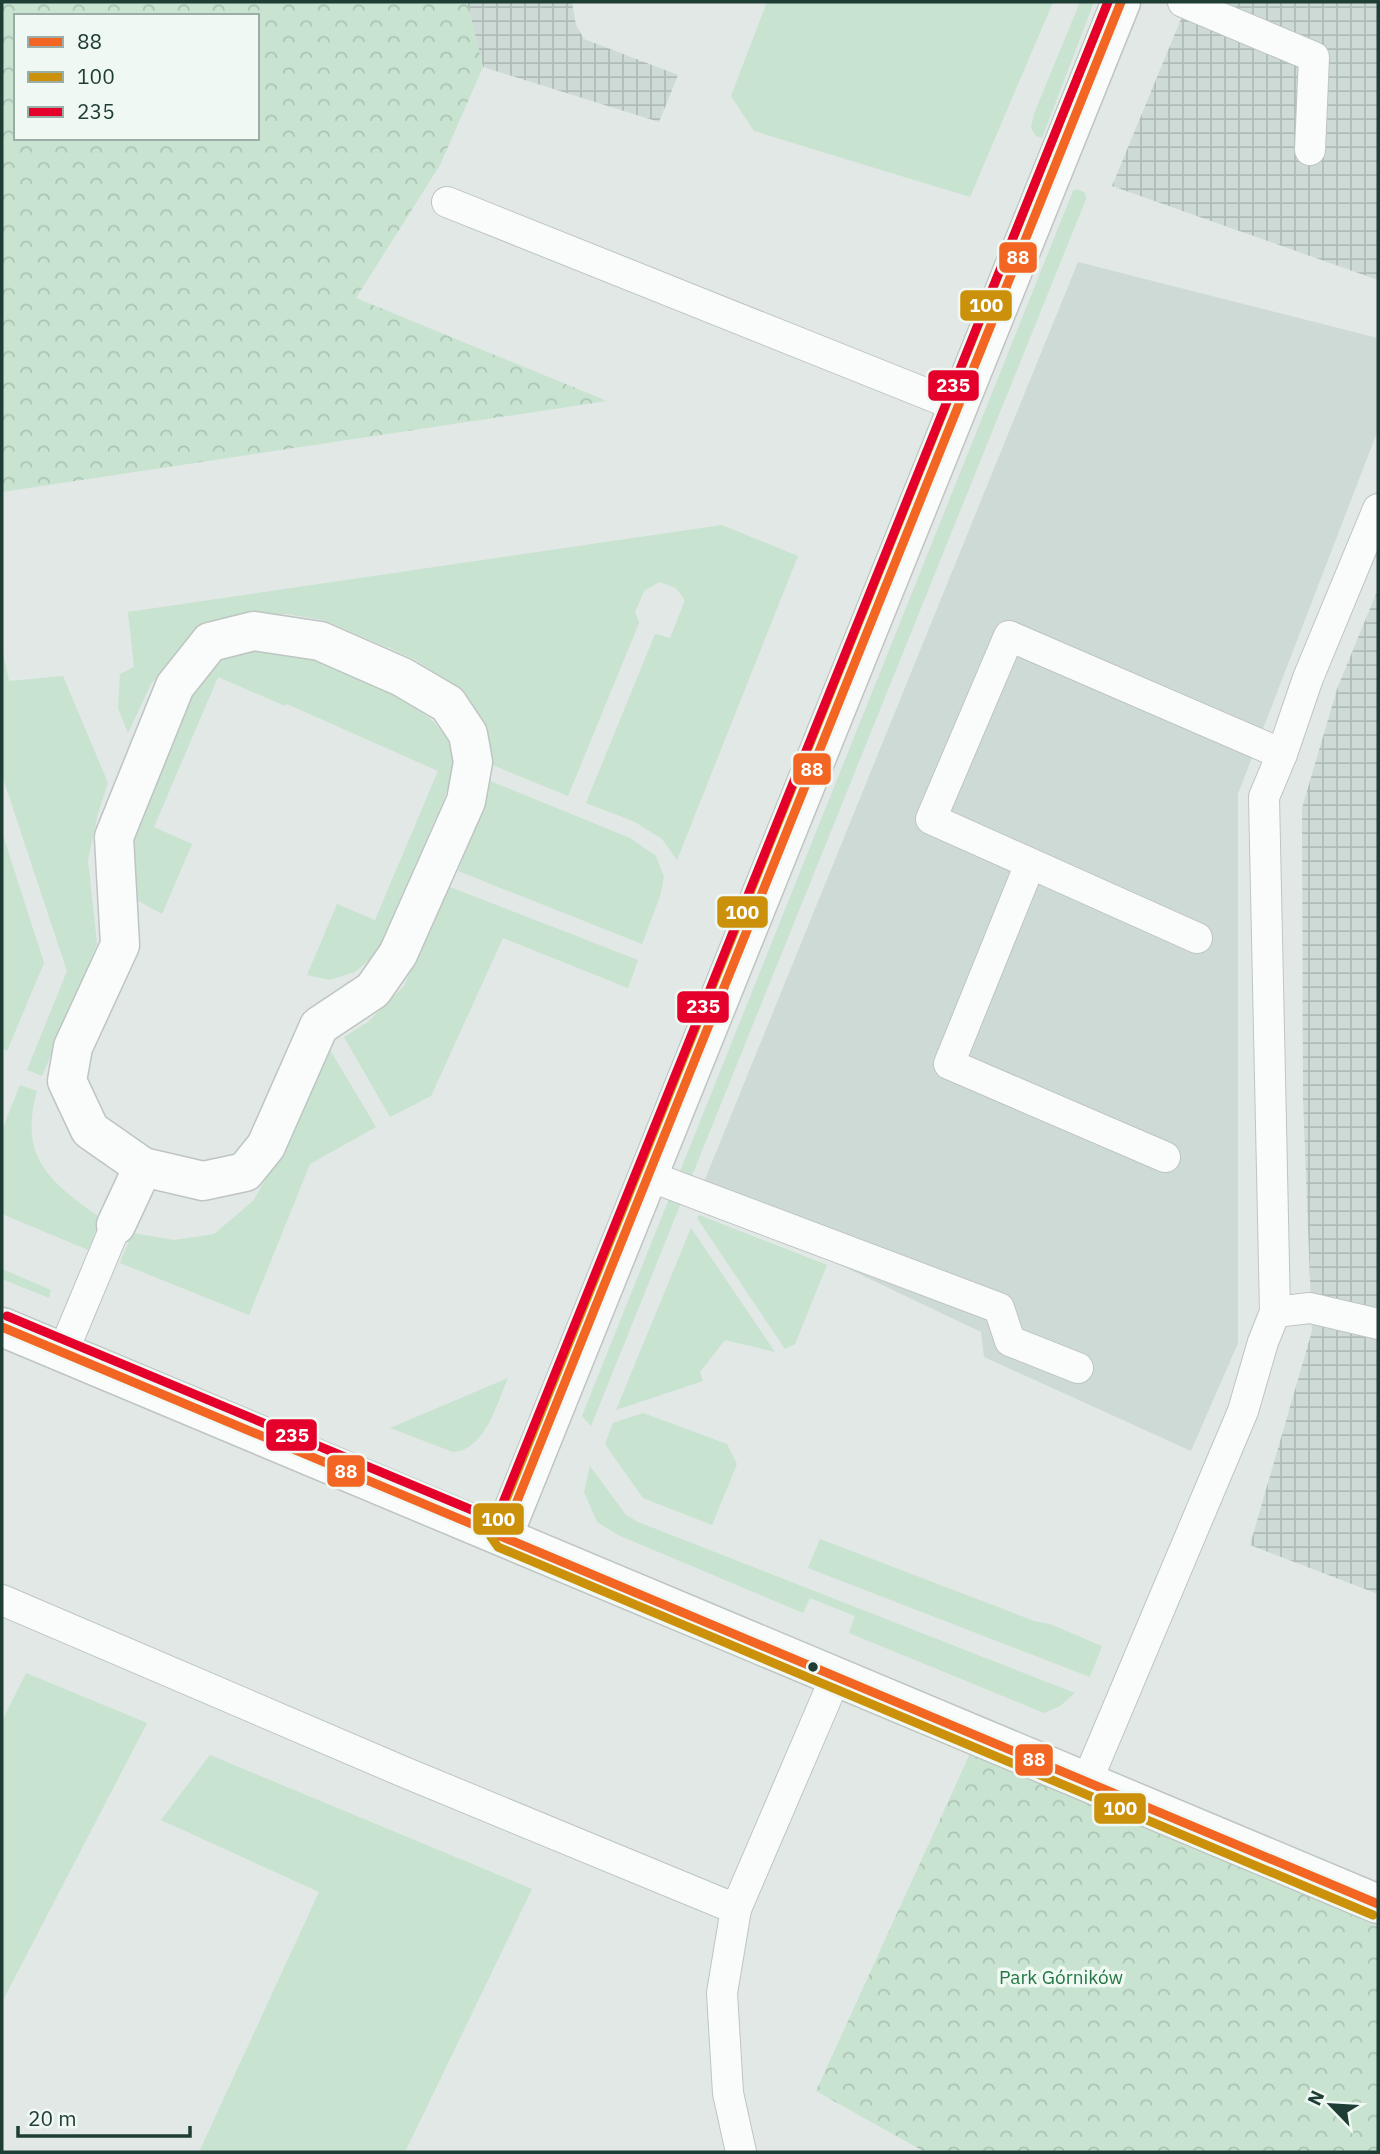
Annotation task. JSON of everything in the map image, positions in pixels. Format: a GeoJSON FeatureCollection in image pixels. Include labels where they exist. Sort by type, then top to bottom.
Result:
{"type":"FeatureCollection","features":[{"type":"Feature","properties":{"kind":"street"},"geometry":{"type":"LineString","coordinates":[[503,1536],[1121,2]]}},
{"type":"Feature","properties":{"kind":"street"},"geometry":{"type":"LineString","coordinates":[[254,631],[320,641],[402,677],[449,704],[468,734],[473,762],[466,801],[398,954],[373,990],[319,1026],[266,1146],[245,1172],[203,1181],[143,1167],[90,1130],[67,1081],[73,1047],[120,946],[114,837],[175,686],[210,642],[254,631]]}},
{"type":"Feature","properties":{"kind":"street"},"geometry":{"type":"LineString","coordinates":[[116,1225],[143,1167]]}},
{"type":"Feature","properties":{"kind":"street"},"geometry":{"type":"LineString","coordinates":[[2,1327],[1378,1904]]}},
{"type":"Feature","properties":{"kind":"lane"},"geometry":{"type":"LineString","coordinates":[[1183,2],[1314,58],[1310,150]]}},
{"type":"Feature","properties":{"kind":"lane"},"geometry":{"type":"LineString","coordinates":[[447,202],[957,406]]}},
{"type":"Feature","properties":{"kind":"lane"},"geometry":{"type":"LineString","coordinates":[[1087,1781],[1243,1411],[1263,1342],[1275,1312],[1264,797],[1308,678],[1378,509]]}},
{"type":"Feature","properties":{"kind":"lane"},"geometry":{"type":"LineString","coordinates":[[1197,937],[931,819],[1009,636],[1282,754]]}},
{"type":"Feature","properties":{"kind":"lane"},"geometry":{"type":"LineString","coordinates":[[1030,864],[950,1064],[1165,1157]]}},
{"type":"Feature","properties":{"kind":"lane"},"geometry":{"type":"LineString","coordinates":[[649,1175],[999,1308],[1010,1341],[1078,1368]]}},
{"type":"Feature","properties":{"kind":"lane"},"geometry":{"type":"LineString","coordinates":[[63,1352],[116,1225]]}},
{"type":"Feature","properties":{"kind":"lane"},"geometry":{"type":"LineString","coordinates":[[1275,1312],[1310,1308],[1378,1324]]}},
{"type":"Feature","properties":{"kind":"lane"},"geometry":{"type":"LineString","coordinates":[[2,1600],[404,1772],[736,1909]]}},
{"type":"Feature","properties":{"kind":"lane"},"geometry":{"type":"LineString","coordinates":[[741,2152],[728,2093],[722,1993],[736,1909],[836,1676]]}},
{"type":"Feature","properties":{"kind":"shaded area"},"geometry":{"type":"Polygon","coordinates":[[[467,2],[572,2],[576,25],[584,39],[678,75],[659,122],[483,67],[467,2]]]}},
{"type":"Feature","properties":{"kind":"shaded area"},"geometry":{"type":"Polygon","coordinates":[[[1188,2],[1378,2],[1378,280],[1112,186],[1188,2]]]}},
{"type":"Feature","properties":{"kind":"shaded area"},"geometry":{"type":"Polygon","coordinates":[[[1078,262],[1378,338],[1378,430],[1238,794],[1238,1343],[1191,1451],[984,1357],[981,1332],[834,1262],[693,1209],[1078,262]]]}},
{"type":"Feature","properties":{"kind":"shaded area"},"geometry":{"type":"Polygon","coordinates":[[[1378,589],[1378,1594],[1250,1545],[1312,1331],[1303,1098],[1302,808],[1337,689],[1378,589]]]}},
{"type":"Feature","properties":{"kind":"green space"},"geometry":{"type":"Polygon","coordinates":[[[2,2],[467,2],[483,67],[440,165],[356,298],[607,401],[2,492],[2,2]]]}},
{"type":"Feature","properties":{"kind":"green space"},"geometry":{"type":"Polygon","coordinates":[[[767,2],[1053,2],[970,197],[754,131],[731,96],[767,2]]]}},
{"type":"Feature","properties":{"kind":"green space"},"geometry":{"type":"Polygon","coordinates":[[[1080,2],[1094,2],[1042,138],[1036,136],[1031,128],[1034,114],[1080,2]]]}},
{"type":"Feature","properties":{"kind":"green space"},"geometry":{"type":"Polygon","coordinates":[[[1077,189],[1085,193],[1086,199],[591,1426],[582,1416],[1073,191],[1077,189]]]}},
{"type":"Feature","properties":{"kind":"green space"},"geometry":{"type":"Polygon","coordinates":[[[722,525],[798,556],[677,860],[662,839],[635,822],[586,803],[655,634],[670,638],[685,600],[676,588],[659,582],[644,591],[635,612],[639,623],[568,796],[490,764],[486,726],[458,687],[414,659],[323,620],[287,614],[236,615],[187,642],[151,684],[128,733],[118,708],[120,674],[134,667],[128,612],[722,525]]]}},
{"type":"Feature","properties":{"kind":"green space"},"geometry":{"type":"Polygon","coordinates":[[[2,648],[9,681],[63,676],[108,783],[98,813],[88,860],[97,944],[42,1076],[27,1070],[67,971],[2,775],[2,648]]]}},
{"type":"Feature","properties":{"kind":"green space"},"geometry":{"type":"Polygon","coordinates":[[[242,649],[317,659],[400,696],[434,722],[451,744],[456,764],[445,797],[376,954],[355,972],[330,980],[307,975],[337,904],[375,920],[438,771],[287,704],[285,706],[218,677],[154,827],[192,844],[162,914],[135,899],[126,849],[202,670],[218,655],[242,649]]]}},
{"type":"Feature","properties":{"kind":"green space"},"geometry":{"type":"Polygon","coordinates":[[[488,780],[630,838],[656,856],[664,877],[660,896],[642,944],[458,871],[484,805],[488,780]]]}},
{"type":"Feature","properties":{"kind":"green space"},"geometry":{"type":"Polygon","coordinates":[[[2,832],[44,963],[7,1051],[2,1048],[2,832]]]}},
{"type":"Feature","properties":{"kind":"green space"},"geometry":{"type":"Polygon","coordinates":[[[450,887],[638,960],[628,988],[503,938],[431,1096],[390,1117],[344,1037],[368,1022],[404,986],[450,887]]]}},
{"type":"Feature","properties":{"kind":"green space"},"geometry":{"type":"Polygon","coordinates":[[[330,1050],[376,1127],[310,1164],[249,1315],[120,1263],[132,1233],[174,1240],[214,1234],[253,1201],[284,1148],[330,1050]]]}},
{"type":"Feature","properties":{"kind":"green space"},"geometry":{"type":"Polygon","coordinates":[[[20,1085],[37,1091],[32,1114],[32,1134],[43,1166],[67,1193],[101,1218],[88,1250],[2,1214],[2,1130],[20,1085]]]}},
{"type":"Feature","properties":{"kind":"green space"},"geometry":{"type":"Polygon","coordinates":[[[699,1215],[827,1265],[795,1344],[785,1349],[697,1218],[699,1215]]]}},
{"type":"Feature","properties":{"kind":"green space"},"geometry":{"type":"Polygon","coordinates":[[[691,1228],[775,1352],[725,1340],[700,1372],[703,1381],[616,1410],[691,1228]]]}},
{"type":"Feature","properties":{"kind":"green space"},"geometry":{"type":"Polygon","coordinates":[[[2,1269],[51,1290],[49,1298],[2,1279],[2,1269]]]}},
{"type":"Feature","properties":{"kind":"green space"},"geometry":{"type":"Polygon","coordinates":[[[508,1378],[489,1423],[474,1443],[464,1449],[453,1452],[390,1428],[508,1378]]]}},
{"type":"Feature","properties":{"kind":"green space"},"geometry":{"type":"Polygon","coordinates":[[[643,1413],[727,1444],[737,1464],[712,1525],[643,1498],[605,1444],[613,1423],[643,1413]]]}},
{"type":"Feature","properties":{"kind":"green space"},"geometry":{"type":"Polygon","coordinates":[[[590,1466],[626,1515],[638,1522],[1075,1693],[1060,1706],[1044,1713],[849,1633],[855,1616],[810,1598],[803,1613],[618,1535],[597,1522],[584,1492],[590,1466]]]}},
{"type":"Feature","properties":{"kind":"green space"},"geometry":{"type":"Polygon","coordinates":[[[820,1539],[1034,1621],[1050,1624],[1102,1646],[1090,1677],[808,1568],[820,1539]]]}},
{"type":"Feature","properties":{"kind":"green space"},"geometry":{"type":"Polygon","coordinates":[[[26,1673],[147,1723],[2,2002],[2,1721],[26,1673]]]}},
{"type":"Feature","properties":{"kind":"green space","name":"Park Górników"},"geometry":{"type":"Polygon","coordinates":[[[973,1747],[1378,1927],[1378,2152],[925,2152],[816,2091],[973,1747]]]}},
{"type":"Feature","properties":{"kind":"green space"},"geometry":{"type":"Polygon","coordinates":[[[210,1755],[532,1889],[405,2152],[199,2152],[319,1892],[161,1820],[210,1755]]]}},
{"type":"Feature","properties":{"kind":"transit line","name":"100"},"geometry":{"type":"LineString","coordinates":[[1108,2],[491,1537],[498,1547],[1373,1915]]}},
{"type":"Feature","properties":{"kind":"transit line","name":"235"},"geometry":{"type":"LineString","coordinates":[[7,1316],[496,1520],[1108,2]]}},
{"type":"Feature","properties":{"kind":"transit line","name":"88"},"geometry":{"type":"LineString","coordinates":[[503,1536],[1121,2]]}},
{"type":"Feature","properties":{"kind":"transit line","name":"88"},"geometry":{"type":"LineString","coordinates":[[2,1327],[1378,1904]]}}]}
